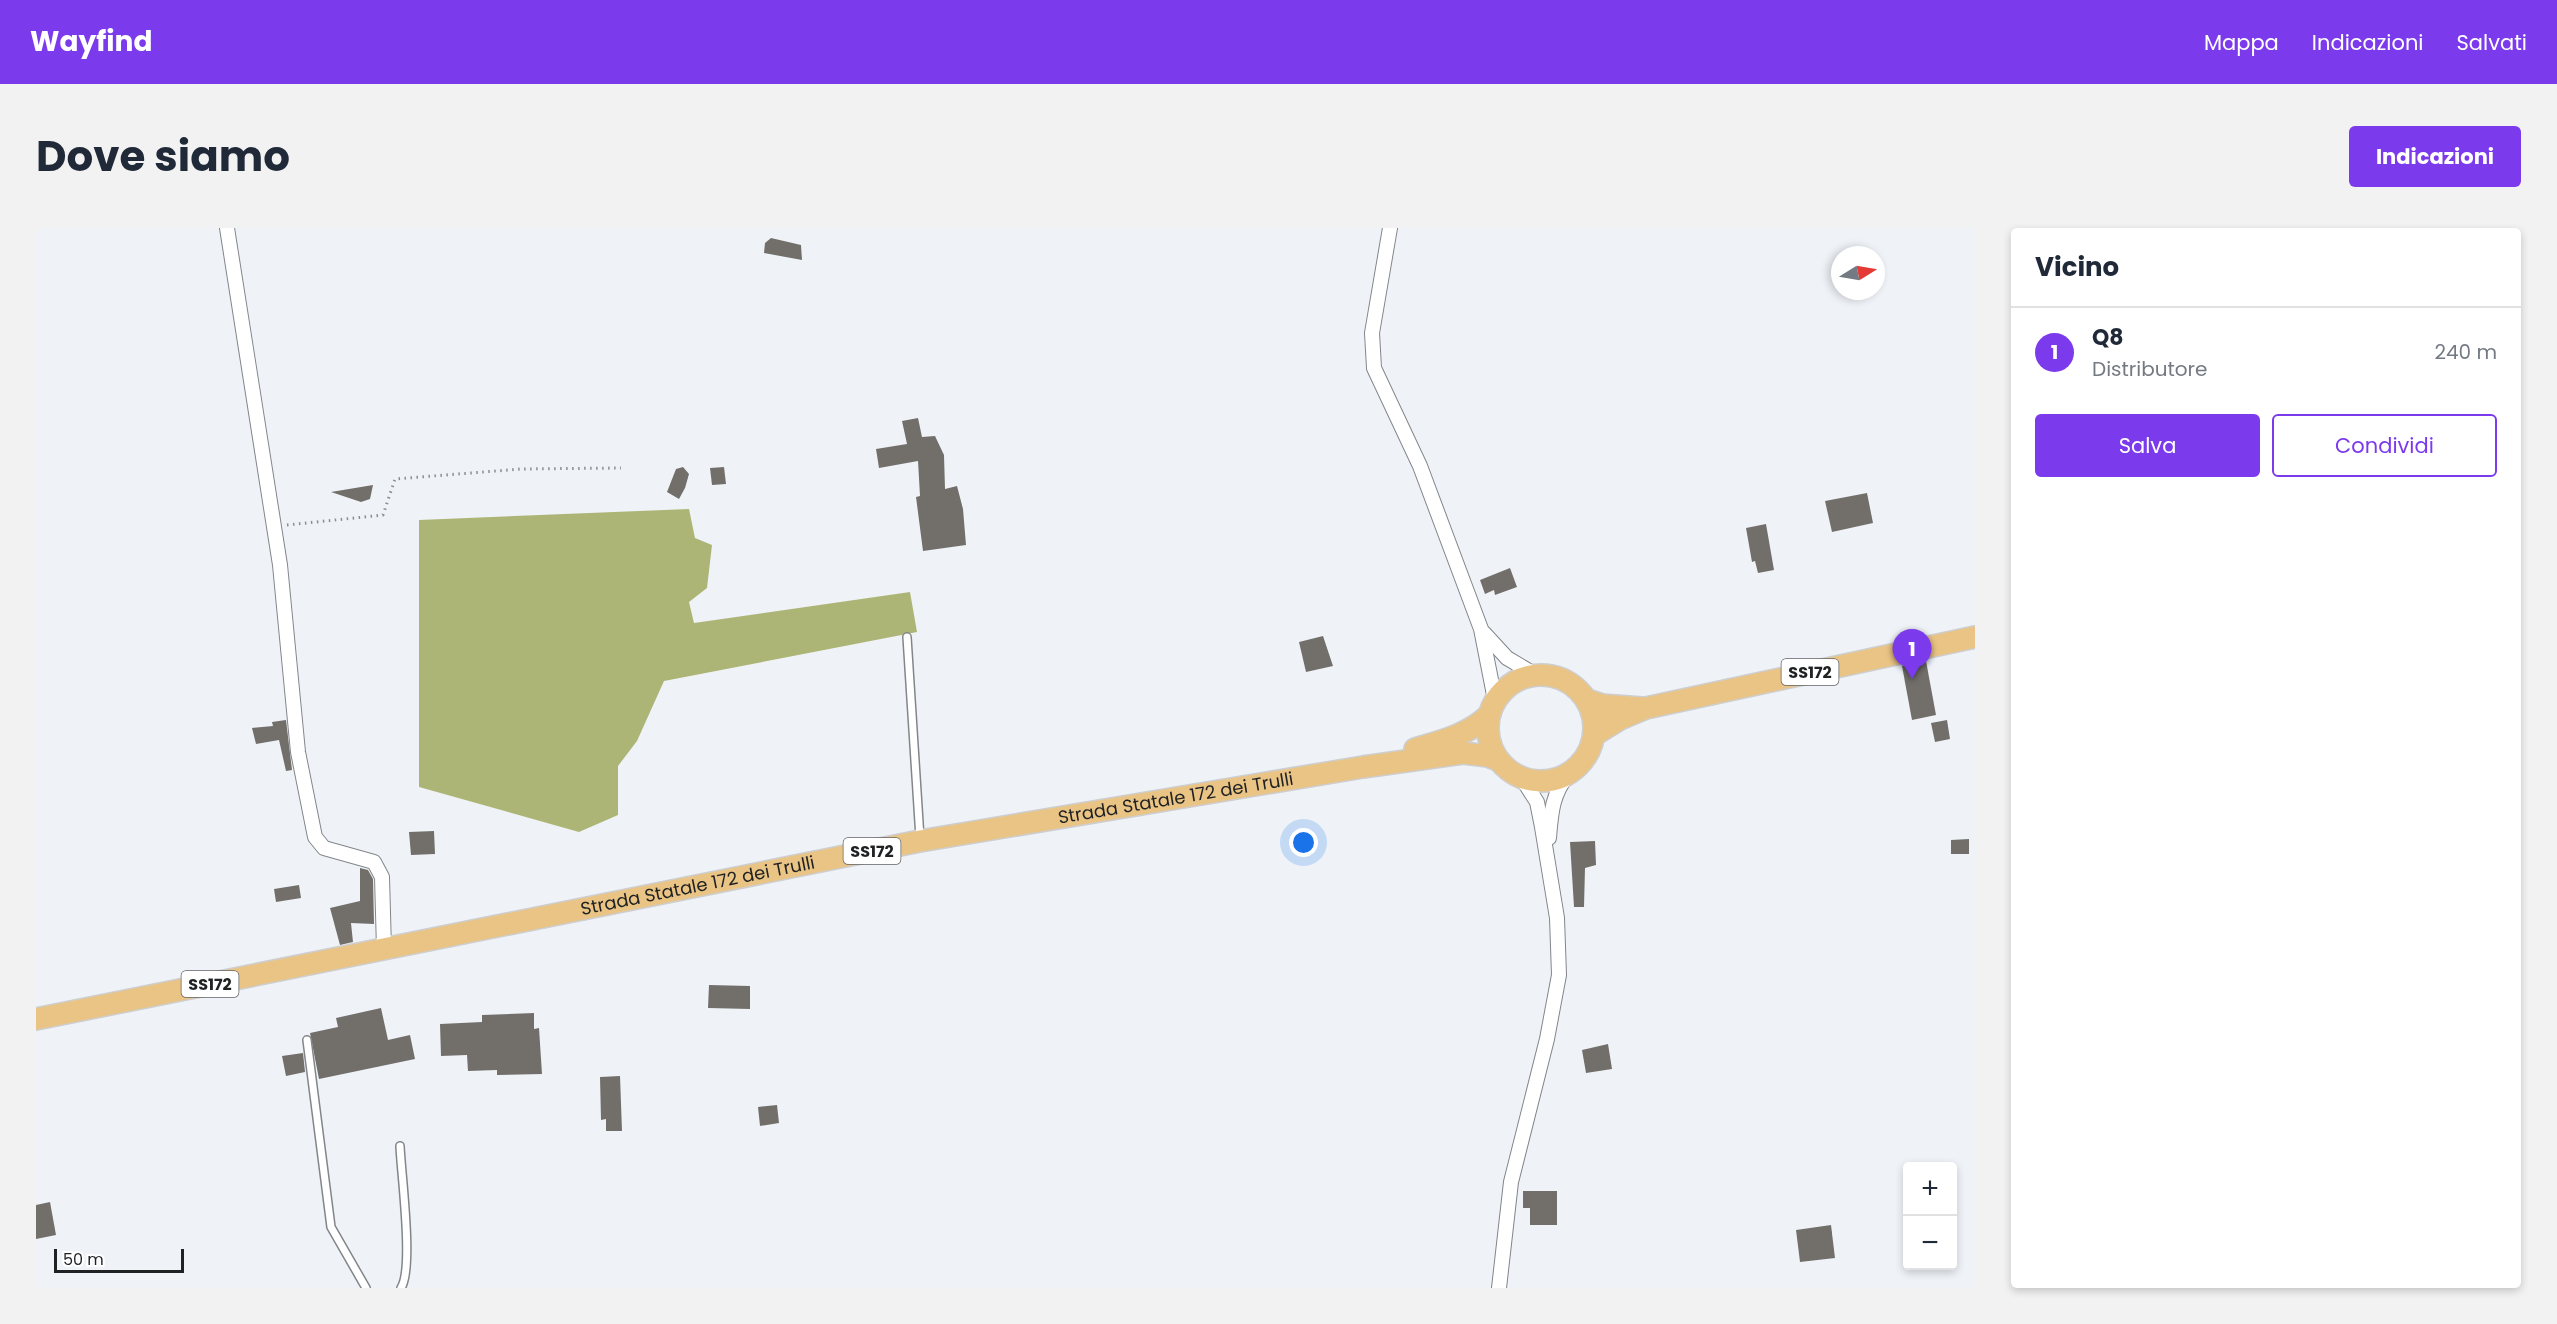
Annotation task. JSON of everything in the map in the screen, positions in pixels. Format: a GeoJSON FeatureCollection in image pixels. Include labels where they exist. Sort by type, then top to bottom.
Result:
{"type":"FeatureCollection","features":[{"type":"Feature","properties":{"kind":"main road","name":"SS172"},"geometry":{"type":"LineString","coordinates":[[1646,708],[1975,637]]}},
{"type":"Feature","properties":{"kind":"main road","name":"Strada Statale 172 dei Trulli"},"geometry":{"type":"LineString","coordinates":[[1363,767],[1462,735],[1476,727],[1507,687],[1518,679],[1534,674]]}},
{"type":"Feature","properties":{"kind":"main road"},"geometry":{"type":"LineString","coordinates":[[1521,777],[1538,781],[1568,775],[1585,759],[1594,735],[1594,717],[1587,700],[1569,682],[1557,676],[1534,674]]}},
{"type":"Feature","properties":{"kind":"main road"},"geometry":{"type":"LineString","coordinates":[[1587,700],[1602,705],[1646,708]]}},
{"type":"Feature","properties":{"kind":"main road"},"geometry":{"type":"LineString","coordinates":[[1492,708],[1491,745],[1498,760]]}},
{"type":"Feature","properties":{"kind":"main road"},"geometry":{"type":"LineString","coordinates":[[1594,735],[1620,719],[1646,708]]}},
{"type":"Feature","properties":{"kind":"main road","name":"Strada Statale 172 dei Trulli"},"geometry":{"type":"LineString","coordinates":[[36,1019],[920,841],[1363,767],[1463,753],[1488,756],[1498,760],[1521,777]]}},
{"type":"Feature","properties":{"kind":"street"},"geometry":{"type":"LineString","coordinates":[[227,228],[280,565],[298,752],[315,837],[324,848],[374,862],[382,877],[384,949]]}},
{"type":"Feature","properties":{"kind":"street"},"geometry":{"type":"LineString","coordinates":[[1390,228],[1372,333],[1374,368],[1420,466],[1481,629],[1492,708]]}},
{"type":"Feature","properties":{"kind":"street"},"geometry":{"type":"LineString","coordinates":[[1481,629],[1507,658],[1534,674]]}},
{"type":"Feature","properties":{"kind":"street"},"geometry":{"type":"LineString","coordinates":[[1548,855],[1553,802],[1559,786],[1568,775]]}},
{"type":"Feature","properties":{"kind":"street"},"geometry":{"type":"LineString","coordinates":[[1499,1288],[1511,1182],[1547,1039],[1559,975],[1557,918],[1548,855],[1537,802],[1521,777]]}},
{"type":"Feature","properties":{"kind":"lane"},"geometry":{"type":"LineString","coordinates":[[907,637],[920,841]]}},
{"type":"Feature","properties":{"kind":"lane"},"geometry":{"type":"LineString","coordinates":[[307,1040],[331,1227],[366,1288]]}},
{"type":"Feature","properties":{"kind":"lane"},"geometry":{"type":"LineString","coordinates":[[400,1146],[406,1246],[405,1282],[401,1288]]}},
{"type":"Feature","properties":{"kind":"path"},"geometry":{"type":"LineString","coordinates":[[274,527],[383,514],[395,479],[521,469],[621,468]]}},
{"type":"Feature","properties":{"kind":"green space"},"geometry":{"type":"Polygon","coordinates":[[[689,509],[695,538],[712,545],[707,588],[689,602],[694,623],[910,592],[917,632],[664,681],[637,741],[618,766],[618,815],[579,832],[419,787],[419,520],[689,509]]]}},
{"type":"Feature","properties":{"kind":"building"},"geometry":{"type":"Polygon","coordinates":[[[771,238],[801,245],[802,260],[764,253],[765,243],[771,238]]]}},
{"type":"Feature","properties":{"kind":"building"},"geometry":{"type":"Polygon","coordinates":[[[918,418],[922,437],[935,436],[944,455],[945,489],[957,486],[963,509],[966,545],[923,551],[916,497],[920,496],[918,461],[879,468],[876,449],[907,444],[902,421],[918,418]]]}},
{"type":"Feature","properties":{"kind":"building"},"geometry":{"type":"Polygon","coordinates":[[[683,467],[689,474],[679,499],[667,492],[676,469],[683,467]]]}},
{"type":"Feature","properties":{"kind":"building"},"geometry":{"type":"Polygon","coordinates":[[[724,467],[726,484],[712,485],[710,468],[724,467]]]}},
{"type":"Feature","properties":{"kind":"building"},"geometry":{"type":"Polygon","coordinates":[[[373,485],[370,499],[361,502],[331,492],[373,485]]]}},
{"type":"Feature","properties":{"kind":"building"},"geometry":{"type":"Polygon","coordinates":[[[1867,493],[1873,523],[1832,532],[1825,501],[1867,493]]]}},
{"type":"Feature","properties":{"kind":"building"},"geometry":{"type":"Polygon","coordinates":[[[1766,524],[1774,570],[1758,573],[1755,561],[1752,562],[1746,528],[1766,524]]]}},
{"type":"Feature","properties":{"kind":"building"},"geometry":{"type":"Polygon","coordinates":[[[1510,568],[1517,587],[1495,595],[1494,590],[1485,594],[1480,580],[1510,568]]]}},
{"type":"Feature","properties":{"kind":"building"},"geometry":{"type":"Polygon","coordinates":[[[1323,636],[1333,666],[1306,672],[1299,642],[1323,636]]]}},
{"type":"Feature","properties":{"kind":"building"},"geometry":{"type":"Polygon","coordinates":[[[1926,661],[1936,715],[1912,720],[1902,666],[1926,661]]]}},
{"type":"Feature","properties":{"kind":"building"},"geometry":{"type":"Polygon","coordinates":[[[286,720],[292,770],[286,771],[279,740],[256,744],[252,728],[273,726],[272,722],[286,720]]]}},
{"type":"Feature","properties":{"kind":"building"},"geometry":{"type":"Polygon","coordinates":[[[1947,720],[1950,739],[1935,742],[1931,723],[1947,720]]]}},
{"type":"Feature","properties":{"kind":"building"},"geometry":{"type":"Polygon","coordinates":[[[434,831],[435,854],[411,855],[409,832],[434,831]]]}},
{"type":"Feature","properties":{"kind":"building"},"geometry":{"type":"Polygon","coordinates":[[[1969,839],[1969,854],[1951,854],[1951,840],[1969,839]]]}},
{"type":"Feature","properties":{"kind":"building"},"geometry":{"type":"Polygon","coordinates":[[[1595,841],[1596,865],[1585,868],[1584,907],[1574,907],[1570,842],[1595,841]]]}},
{"type":"Feature","properties":{"kind":"building"},"geometry":{"type":"Polygon","coordinates":[[[360,868],[368,870],[373,879],[374,924],[351,923],[353,942],[340,945],[330,908],[360,901],[360,868]]]}},
{"type":"Feature","properties":{"kind":"building"},"geometry":{"type":"Polygon","coordinates":[[[299,885],[301,898],[276,902],[274,889],[299,885]]]}},
{"type":"Feature","properties":{"kind":"building"},"geometry":{"type":"Polygon","coordinates":[[[709,985],[750,986],[750,1009],[708,1008],[709,985]]]}},
{"type":"Feature","properties":{"kind":"building"},"geometry":{"type":"Polygon","coordinates":[[[381,1008],[388,1040],[410,1035],[415,1059],[319,1079],[310,1033],[338,1027],[336,1018],[381,1008]]]}},
{"type":"Feature","properties":{"kind":"building"},"geometry":{"type":"Polygon","coordinates":[[[534,1013],[534,1029],[539,1028],[542,1074],[497,1075],[497,1070],[468,1071],[467,1055],[441,1056],[440,1024],[482,1022],[482,1015],[534,1013]]]}},
{"type":"Feature","properties":{"kind":"building"},"geometry":{"type":"Polygon","coordinates":[[[1608,1044],[1612,1069],[1586,1073],[1582,1050],[1608,1044]]]}},
{"type":"Feature","properties":{"kind":"building"},"geometry":{"type":"Polygon","coordinates":[[[303,1053],[305,1072],[286,1076],[282,1056],[303,1053]]]}},
{"type":"Feature","properties":{"kind":"building"},"geometry":{"type":"Polygon","coordinates":[[[620,1076],[622,1131],[606,1131],[606,1119],[601,1120],[600,1077],[620,1076]]]}},
{"type":"Feature","properties":{"kind":"building"},"geometry":{"type":"Polygon","coordinates":[[[777,1105],[779,1123],[760,1126],[758,1107],[777,1105]]]}},
{"type":"Feature","properties":{"kind":"building"},"geometry":{"type":"Polygon","coordinates":[[[1523,1191],[1557,1191],[1557,1225],[1530,1225],[1530,1208],[1523,1208],[1523,1191]]]}},
{"type":"Feature","properties":{"kind":"building"},"geometry":{"type":"Polygon","coordinates":[[[50,1202],[56,1235],[36,1239],[36,1205],[50,1202]]]}},
{"type":"Feature","properties":{"kind":"building"},"geometry":{"type":"Polygon","coordinates":[[[1831,1225],[1835,1258],[1800,1262],[1796,1230],[1831,1225]]]}},
{"type":"Feature","properties":{"kind":"place","name":"Q8"},"geometry":{"type":"Point","coordinates":[1912,679]}}]}
